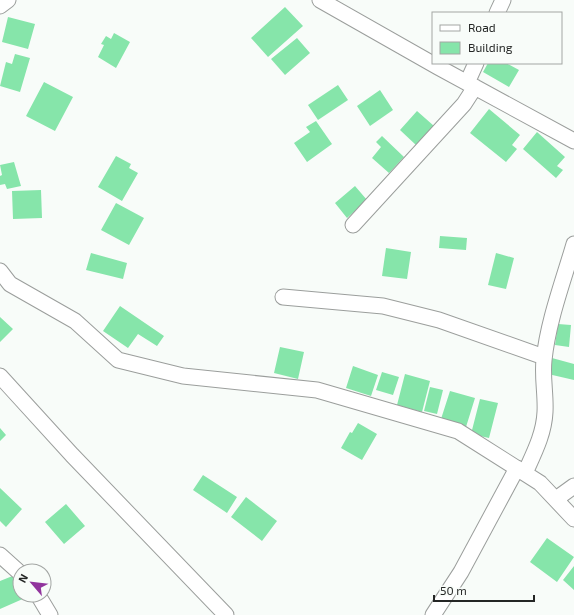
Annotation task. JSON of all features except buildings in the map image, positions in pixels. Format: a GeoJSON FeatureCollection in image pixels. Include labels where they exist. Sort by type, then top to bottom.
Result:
{"type":"FeatureCollection","features":[{"type":"Feature","properties":{"kind":"street"},"geometry":{"type":"LineString","coordinates":[[0,6],[8,0]]}},
{"type":"Feature","properties":{"kind":"street"},"geometry":{"type":"LineString","coordinates":[[320,0],[432,63]]}},
{"type":"Feature","properties":{"kind":"street"},"geometry":{"type":"LineString","coordinates":[[497,12],[503,0]]}},
{"type":"Feature","properties":{"kind":"street"},"geometry":{"type":"LineString","coordinates":[[434,64],[574,141]]}},
{"type":"Feature","properties":{"kind":"street"},"geometry":{"type":"LineString","coordinates":[[353,225],[464,104],[471,85],[476,64]]}},
{"type":"Feature","properties":{"kind":"street"},"geometry":{"type":"LineString","coordinates":[[433,615],[461,572],[538,443],[544,424],[544,357],[574,244]]}},
{"type":"Feature","properties":{"kind":"street"},"geometry":{"type":"LineString","coordinates":[[1,275],[10,284],[75,321],[118,360],[183,376],[317,390],[458,431],[540,483],[574,519]]}},
{"type":"Feature","properties":{"kind":"street"},"geometry":{"type":"LineString","coordinates":[[283,297],[383,306],[439,320],[544,357]]}},
{"type":"Feature","properties":{"kind":"street"},"geometry":{"type":"LineString","coordinates":[[0,376],[72,455],[226,615]]}},
{"type":"Feature","properties":{"kind":"street"},"geometry":{"type":"LineString","coordinates":[[556,499],[574,486]]}},
{"type":"Feature","properties":{"kind":"street"},"geometry":{"type":"LineString","coordinates":[[0,555],[12,566]]}},
{"type":"Feature","properties":{"kind":"street"},"geometry":{"type":"LineString","coordinates":[[43,603],[50,615]]}}]}
